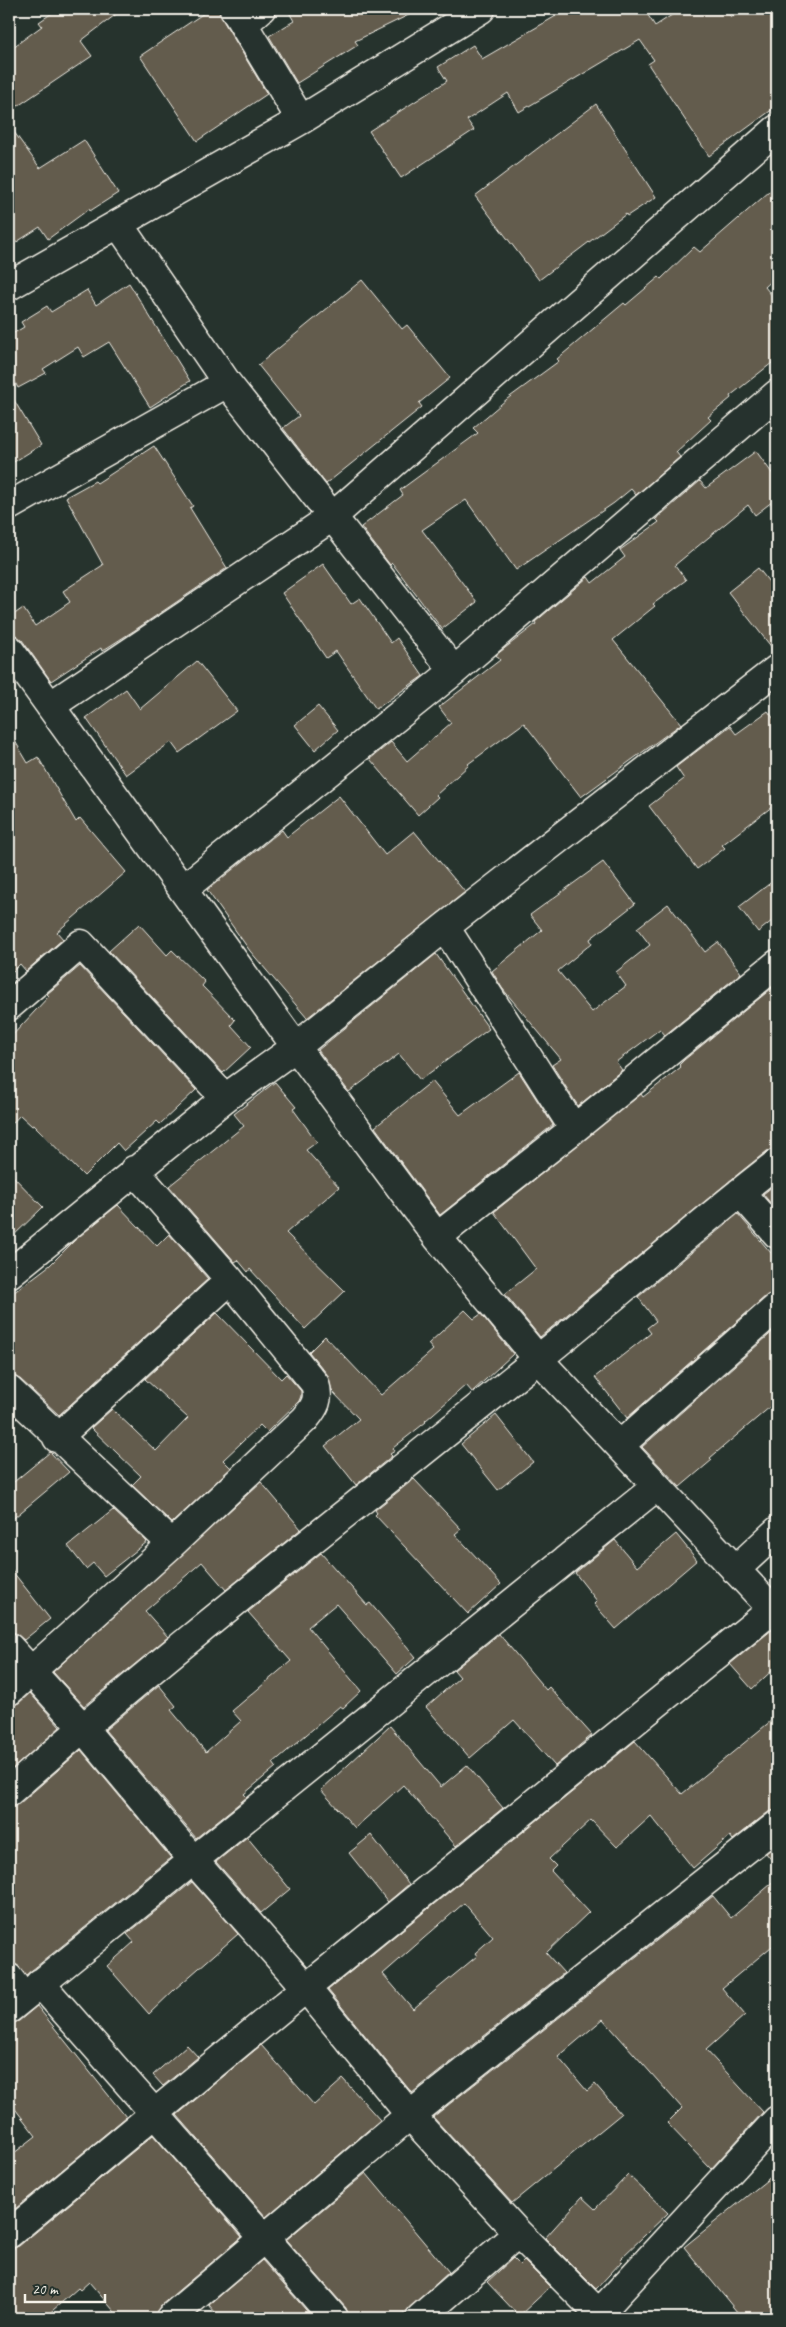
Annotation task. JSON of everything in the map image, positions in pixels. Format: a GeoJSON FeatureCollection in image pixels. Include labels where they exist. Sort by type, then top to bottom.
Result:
{"type":"FeatureCollection","features":[{"type":"Feature","properties":{"kind":"street"},"geometry":{"type":"LineString","coordinates":[[9,286],[302,120],[481,9]]}},
{"type":"Feature","properties":{"kind":"street"},"geometry":{"type":"LineString","coordinates":[[247,14],[302,120]]}},
{"type":"Feature","properties":{"kind":"street"},"geometry":{"type":"LineString","coordinates":[[50,706],[332,517],[777,129]]}},
{"type":"Feature","properties":{"kind":"street"},"geometry":{"type":"LineString","coordinates":[[119,225],[227,383],[454,671]]}},
{"type":"Feature","properties":{"kind":"street"},"geometry":{"type":"LineString","coordinates":[[9,506],[227,383]]}},
{"type":"Feature","properties":{"kind":"street"},"geometry":{"type":"LineString","coordinates":[[183,890],[454,671],[777,394]]}},
{"type":"Feature","properties":{"kind":"street"},"geometry":{"type":"LineString","coordinates":[[9,649],[296,1047],[437,1237],[538,1359],[775,1612],[306,1988],[9,2234]]}},
{"type":"Feature","properties":{"kind":"street"},"geometry":{"type":"LineString","coordinates":[[9,1274],[134,1170],[225,1098],[296,1047],[445,927],[777,669]]}},
{"type":"Feature","properties":{"kind":"street"},"geometry":{"type":"LineString","coordinates":[[445,927],[574,1129]]}},
{"type":"Feature","properties":{"kind":"street"},"geometry":{"type":"LineString","coordinates":[[9,1006],[81,944],[225,1098]]}},
{"type":"Feature","properties":{"kind":"street"},"geometry":{"type":"LineString","coordinates":[[437,1237],[574,1129],[777,964]]}},
{"type":"Feature","properties":{"kind":"street"},"geometry":{"type":"LineString","coordinates":[[9,1792],[82,1727],[311,1538],[538,1359],[777,1163]]}},
{"type":"Feature","properties":{"kind":"street"},"geometry":{"type":"LineString","coordinates":[[9,1691],[172,1544],[305,1418],[315,1407],[318,1395],[315,1384],[230,1280],[134,1170]]}},
{"type":"Feature","properties":{"kind":"street"},"geometry":{"type":"LineString","coordinates":[[740,1192],[777,1234]]}},
{"type":"Feature","properties":{"kind":"street"},"geometry":{"type":"LineString","coordinates":[[57,1438],[230,1280]]}},
{"type":"Feature","properties":{"kind":"street"},"geometry":{"type":"LineString","coordinates":[[620,1445],[777,1307]]}},
{"type":"Feature","properties":{"kind":"street"},"geometry":{"type":"LineString","coordinates":[[9,1390],[57,1438],[172,1544]]}},
{"type":"Feature","properties":{"kind":"street"},"geometry":{"type":"LineString","coordinates":[[334,2318],[154,2114],[20,1992],[194,1862],[656,1487]]}},
{"type":"Feature","properties":{"kind":"street"},"geometry":{"type":"LineString","coordinates":[[734,1570],[777,1531]]}},
{"type":"Feature","properties":{"kind":"street"},"geometry":{"type":"LineString","coordinates":[[9,1647],[82,1727],[194,1862],[306,1988],[410,2115],[597,2316],[777,2120]]}},
{"type":"Feature","properties":{"kind":"street"},"geometry":{"type":"LineString","coordinates":[[170,2318],[410,2115],[777,1825]]}},
{"type":"Feature","properties":{"kind":"street"},"geometry":{"type":"LineString","coordinates":[[420,2318],[518,2233]]}},
{"type":"Feature","properties":{"kind":"building"},"geometry":{"type":"Polygon","coordinates":[[[58,9],[123,9],[81,41],[92,56],[9,112],[9,50],[42,26],[39,22],[58,9]]]}},
{"type":"Feature","properties":{"kind":"building"},"geometry":{"type":"Polygon","coordinates":[[[210,9],[218,9],[267,94],[197,141],[140,56],[210,9]]]}},
{"type":"Feature","properties":{"kind":"building"},"geometry":{"type":"Polygon","coordinates":[[[287,9],[421,9],[355,41],[358,45],[297,83],[269,36],[294,21],[287,9]]]}},
{"type":"Feature","properties":{"kind":"building"},"geometry":{"type":"Polygon","coordinates":[[[568,9],[644,9],[655,26],[681,9],[725,9],[731,17],[743,9],[777,9],[777,106],[709,156],[648,64],[654,60],[640,40],[519,112],[508,93],[467,120],[474,130],[401,178],[369,131],[447,81],[438,67],[473,45],[482,59],[568,9]]]}},
{"type":"Feature","properties":{"kind":"building"},"geometry":{"type":"Polygon","coordinates":[[[596,104],[656,197],[627,216],[626,214],[539,280],[475,196],[596,104]]]}},
{"type":"Feature","properties":{"kind":"building"},"geometry":{"type":"Polygon","coordinates":[[[9,125],[40,168],[84,140],[118,193],[90,211],[89,209],[48,239],[40,227],[9,247],[9,125]]]}},
{"type":"Feature","properties":{"kind":"building"},"geometry":{"type":"Polygon","coordinates":[[[777,185],[777,276],[765,287],[777,302],[777,359],[730,396],[731,398],[708,417],[711,420],[676,452],[680,457],[636,495],[631,489],[614,503],[516,570],[466,500],[422,530],[477,602],[442,629],[392,563],[390,565],[361,527],[403,495],[400,490],[478,433],[473,428],[507,399],[559,361],[557,359],[624,303],[626,305],[659,277],[661,279],[694,247],[700,252],[777,185]]]}},
{"type":"Feature","properties":{"kind":"building"},"geometry":{"type":"Polygon","coordinates":[[[362,280],[402,329],[407,325],[450,378],[419,403],[422,407],[326,484],[283,428],[299,416],[258,365],[362,280]]]}},
{"type":"Feature","properties":{"kind":"building"},"geometry":{"type":"Polygon","coordinates":[[[129,283],[190,381],[150,407],[109,342],[84,357],[78,347],[43,369],[46,373],[18,388],[9,371],[9,336],[24,327],[21,322],[47,306],[51,312],[87,290],[96,305],[129,283]]]}},
{"type":"Feature","properties":{"kind":"building"},"geometry":{"type":"Polygon","coordinates":[[[9,392],[41,445],[9,465],[9,392]]]}},
{"type":"Feature","properties":{"kind":"building"},"geometry":{"type":"Polygon","coordinates":[[[154,446],[193,506],[190,508],[227,568],[135,630],[102,651],[101,648],[51,681],[22,640],[16,635],[9,634],[9,618],[23,608],[35,626],[70,602],[63,591],[103,565],[66,497],[95,481],[97,483],[154,446]]]}},
{"type":"Feature","properties":{"kind":"building"},"geometry":{"type":"Polygon","coordinates":[[[756,451],[777,480],[777,498],[755,515],[748,505],[675,565],[686,580],[653,604],[655,606],[613,640],[681,724],[581,797],[524,723],[468,764],[436,795],[438,797],[418,815],[370,759],[391,742],[407,761],[451,723],[439,707],[500,660],[496,655],[536,624],[535,622],[588,577],[592,583],[625,557],[620,550],[659,522],[656,519],[700,481],[706,488],[756,451]]]}},
{"type":"Feature","properties":{"kind":"building"},"geometry":{"type":"Polygon","coordinates":[[[323,564],[351,604],[360,598],[391,643],[397,638],[423,676],[376,709],[336,651],[326,658],[282,593],[323,564]]]}},
{"type":"Feature","properties":{"kind":"building"},"geometry":{"type":"Polygon","coordinates":[[[758,568],[777,592],[777,654],[728,592],[758,568]]]}},
{"type":"Feature","properties":{"kind":"building"},"geometry":{"type":"Polygon","coordinates":[[[197,661],[237,711],[179,753],[171,742],[126,775],[86,718],[126,689],[140,709],[197,661]]]}},
{"type":"Feature","properties":{"kind":"building"},"geometry":{"type":"Polygon","coordinates":[[[318,706],[338,730],[315,750],[295,725],[318,706]]]}},
{"type":"Feature","properties":{"kind":"building"},"geometry":{"type":"Polygon","coordinates":[[[768,711],[777,723],[777,803],[722,845],[725,848],[697,869],[649,806],[684,779],[676,767],[730,726],[736,734],[768,711]]]}},
{"type":"Feature","properties":{"kind":"building"},"geometry":{"type":"Polygon","coordinates":[[[9,731],[28,763],[38,757],[76,822],[80,818],[126,872],[57,932],[63,939],[26,971],[20,964],[9,975],[9,731]]]}},
{"type":"Feature","properties":{"kind":"building"},"geometry":{"type":"Polygon","coordinates":[[[339,796],[385,855],[414,831],[465,892],[307,1018],[250,951],[207,890],[282,830],[287,837],[339,796]]]}},
{"type":"Feature","properties":{"kind":"building"},"geometry":{"type":"Polygon","coordinates":[[[603,862],[635,904],[590,939],[592,943],[558,971],[592,1012],[626,986],[616,972],[650,945],[637,928],[668,904],[705,952],[718,942],[741,973],[665,1035],[660,1029],[616,1062],[622,1070],[578,1106],[552,1065],[561,1059],[502,988],[492,971],[542,930],[530,915],[603,862]]]}},
{"type":"Feature","properties":{"kind":"building"},"geometry":{"type":"Polygon","coordinates":[[[777,878],[777,917],[758,932],[739,907],[777,878]]]}},
{"type":"Feature","properties":{"kind":"building"},"geometry":{"type":"Polygon","coordinates":[[[139,924],[167,955],[172,950],[205,982],[202,986],[235,1020],[231,1025],[251,1047],[223,1073],[109,951],[139,924]]]}},
{"type":"Feature","properties":{"kind":"building"},"geometry":{"type":"Polygon","coordinates":[[[436,954],[489,1029],[420,1080],[399,1054],[349,1092],[318,1050],[436,954]]]}},
{"type":"Feature","properties":{"kind":"building"},"geometry":{"type":"Polygon","coordinates":[[[80,966],[196,1090],[160,1124],[157,1121],[124,1151],[117,1143],[84,1176],[34,1125],[32,1126],[20,1115],[9,1127],[9,1039],[49,996],[47,994],[80,966]]]}},
{"type":"Feature","properties":{"kind":"building"},"geometry":{"type":"Polygon","coordinates":[[[777,984],[777,1148],[767,1151],[540,1337],[505,1294],[536,1269],[494,1212],[641,1094],[643,1097],[681,1067],[679,1065],[684,1060],[777,984]]]}},
{"type":"Feature","properties":{"kind":"building"},"geometry":{"type":"Polygon","coordinates":[[[519,1072],[553,1125],[440,1215],[375,1127],[432,1081],[460,1115],[519,1072]]]}},
{"type":"Feature","properties":{"kind":"building"},"geometry":{"type":"Polygon","coordinates":[[[275,1082],[296,1107],[293,1109],[317,1142],[306,1150],[339,1187],[286,1233],[345,1291],[305,1329],[250,1269],[248,1272],[238,1260],[235,1262],[169,1186],[244,1126],[234,1114],[275,1082]]]}},
{"type":"Feature","properties":{"kind":"building"},"geometry":{"type":"Polygon","coordinates":[[[9,1172],[43,1207],[9,1240],[9,1172]]]}},
{"type":"Feature","properties":{"kind":"building"},"geometry":{"type":"Polygon","coordinates":[[[777,1183],[777,1211],[763,1194],[777,1183]]]}},
{"type":"Feature","properties":{"kind":"building"},"geometry":{"type":"Polygon","coordinates":[[[118,1205],[157,1246],[169,1234],[208,1279],[59,1415],[20,1379],[9,1375],[9,1296],[50,1265],[75,1240],[118,1205]]]}},
{"type":"Feature","properties":{"kind":"building"},"geometry":{"type":"Polygon","coordinates":[[[738,1214],[777,1260],[777,1292],[767,1295],[627,1418],[595,1377],[651,1333],[647,1328],[656,1321],[638,1297],[738,1214]]]}},
{"type":"Feature","properties":{"kind":"building"},"geometry":{"type":"Polygon","coordinates":[[[465,1310],[474,1319],[481,1314],[513,1354],[472,1392],[466,1385],[426,1422],[393,1448],[395,1451],[390,1454],[392,1456],[356,1485],[325,1446],[359,1419],[332,1391],[327,1374],[309,1352],[325,1336],[381,1395],[433,1350],[428,1344],[465,1310]]]}},
{"type":"Feature","properties":{"kind":"building"},"geometry":{"type":"Polygon","coordinates":[[[217,1313],[281,1379],[286,1374],[301,1391],[301,1396],[299,1401],[267,1432],[260,1425],[223,1460],[231,1468],[172,1523],[132,1485],[141,1476],[91,1428],[112,1409],[156,1451],[188,1418],[145,1379],[217,1313]]]}},
{"type":"Feature","properties":{"kind":"building"},"geometry":{"type":"Polygon","coordinates":[[[777,1328],[777,1401],[710,1458],[712,1460],[680,1487],[642,1447],[777,1328]]]}},
{"type":"Feature","properties":{"kind":"building"},"geometry":{"type":"Polygon","coordinates":[[[496,1415],[533,1462],[498,1490],[461,1444],[496,1415]]]}},
{"type":"Feature","properties":{"kind":"building"},"geometry":{"type":"Polygon","coordinates":[[[50,1452],[69,1472],[9,1522],[9,1486],[50,1452]]]}},
{"type":"Feature","properties":{"kind":"building"},"geometry":{"type":"Polygon","coordinates":[[[414,1479],[461,1529],[455,1534],[501,1584],[468,1614],[375,1515],[377,1513],[375,1510],[414,1479]]]}},
{"type":"Feature","properties":{"kind":"building"},"geometry":{"type":"Polygon","coordinates":[[[261,1482],[301,1529],[226,1590],[202,1562],[145,1611],[168,1637],[84,1706],[53,1672],[261,1482]]]}},
{"type":"Feature","properties":{"kind":"building"},"geometry":{"type":"Polygon","coordinates":[[[113,1510],[147,1542],[104,1576],[93,1563],[86,1569],[68,1546],[113,1510]]]}},
{"type":"Feature","properties":{"kind":"building"},"geometry":{"type":"Polygon","coordinates":[[[676,1534],[697,1560],[616,1629],[594,1604],[597,1601],[575,1573],[615,1540],[637,1567],[676,1534]]]}},
{"type":"Feature","properties":{"kind":"building"},"geometry":{"type":"Polygon","coordinates":[[[321,1553],[367,1605],[370,1603],[416,1657],[397,1674],[336,1604],[308,1627],[361,1691],[343,1708],[340,1706],[273,1763],[276,1767],[244,1794],[247,1797],[196,1838],[105,1730],[159,1685],[176,1706],[171,1710],[206,1752],[241,1721],[232,1711],[291,1661],[248,1612],[321,1553]]]}},
{"type":"Feature","properties":{"kind":"building"},"geometry":{"type":"Polygon","coordinates":[[[9,1567],[50,1619],[24,1640],[14,1632],[9,1632],[9,1567]]]}},
{"type":"Feature","properties":{"kind":"building"},"geometry":{"type":"Polygon","coordinates":[[[773,1629],[777,1629],[777,1666],[752,1689],[730,1664],[773,1629]]]}},
{"type":"Feature","properties":{"kind":"building"},"geometry":{"type":"Polygon","coordinates":[[[499,1634],[546,1690],[549,1687],[592,1735],[555,1766],[514,1720],[470,1758],[426,1707],[460,1677],[454,1670],[499,1634]]]}},
{"type":"Feature","properties":{"kind":"building"},"geometry":{"type":"Polygon","coordinates":[[[30,1693],[60,1727],[9,1772],[9,1706],[19,1703],[30,1693]]]}},
{"type":"Feature","properties":{"kind":"building"},"geometry":{"type":"Polygon","coordinates":[[[777,1716],[777,1810],[767,1813],[733,1840],[730,1836],[693,1868],[651,1816],[617,1847],[591,1820],[549,1859],[556,1866],[551,1871],[589,1912],[546,1953],[564,1973],[412,2093],[328,1990],[635,1741],[682,1794],[777,1716]],[[464,1903],[383,1974],[413,2009],[477,1956],[475,1953],[493,1937],[464,1903]]]}},
{"type":"Feature","properties":{"kind":"building"},"geometry":{"type":"Polygon","coordinates":[[[390,1726],[441,1787],[467,1765],[503,1808],[456,1846],[403,1785],[355,1828],[321,1790],[390,1726]]]}},
{"type":"Feature","properties":{"kind":"building"},"geometry":{"type":"Polygon","coordinates":[[[81,1750],[171,1858],[26,1975],[15,1964],[9,1963],[9,1807],[19,1804],[81,1750]]]}},
{"type":"Feature","properties":{"kind":"building"},"geometry":{"type":"Polygon","coordinates":[[[371,1835],[409,1884],[388,1902],[349,1853],[371,1835]]]}},
{"type":"Feature","properties":{"kind":"building"},"geometry":{"type":"Polygon","coordinates":[[[247,1837],[290,1889],[261,1913],[216,1862],[247,1837]]]}},
{"type":"Feature","properties":{"kind":"building"},"geometry":{"type":"Polygon","coordinates":[[[777,1845],[777,1867],[766,1853],[777,1845]]]}},
{"type":"Feature","properties":{"kind":"building"},"geometry":{"type":"Polygon","coordinates":[[[777,1879],[777,1942],[722,1988],[745,2015],[706,2050],[763,2112],[711,2169],[667,2123],[682,2108],[603,2019],[558,2057],[587,2091],[595,2084],[621,2114],[512,2203],[433,2117],[713,1896],[731,1918],[777,1879]]]}},
{"type":"Feature","properties":{"kind":"building"},"geometry":{"type":"Polygon","coordinates":[[[192,1882],[238,1934],[149,2014],[107,1966],[134,1942],[127,1934],[192,1882]]]}},
{"type":"Feature","properties":{"kind":"building"},"geometry":{"type":"Polygon","coordinates":[[[37,2006],[126,2117],[9,2214],[9,2157],[36,2136],[9,2101],[9,2024],[19,2021],[37,2006]]]}},
{"type":"Feature","properties":{"kind":"building"},"geometry":{"type":"Polygon","coordinates":[[[187,2045],[198,2057],[163,2086],[153,2075],[187,2045]]]}},
{"type":"Feature","properties":{"kind":"building"},"geometry":{"type":"Polygon","coordinates":[[[261,2045],[314,2105],[343,2079],[380,2120],[266,2217],[177,2115],[261,2045]]]}},
{"type":"Feature","properties":{"kind":"building"},"geometry":{"type":"Polygon","coordinates":[[[153,2135],[242,2237],[160,2306],[155,2318],[120,2318],[89,2282],[80,2290],[78,2288],[44,2318],[9,2318],[9,2249],[19,2246],[153,2135]]]}},
{"type":"Feature","properties":{"kind":"building"},"geometry":{"type":"Polygon","coordinates":[[[777,2172],[777,2318],[742,2318],[684,2247],[777,2172]]]}},
{"type":"Feature","properties":{"kind":"building"},"geometry":{"type":"Polygon","coordinates":[[[366,2173],[449,2272],[399,2318],[349,2318],[346,2308],[286,2240],[366,2173]]]}},
{"type":"Feature","properties":{"kind":"building"},"geometry":{"type":"Polygon","coordinates":[[[628,2175],[668,2213],[620,2259],[622,2261],[596,2289],[545,2238],[582,2197],[595,2209],[628,2175]]]}},
{"type":"Feature","properties":{"kind":"building"},"geometry":{"type":"Polygon","coordinates":[[[513,2258],[520,2265],[524,2261],[550,2287],[519,2316],[487,2282],[513,2258]]]}},
{"type":"Feature","properties":{"kind":"building"},"geometry":{"type":"Polygon","coordinates":[[[262,2260],[313,2318],[220,2318],[209,2305],[262,2260]]]}}]}
